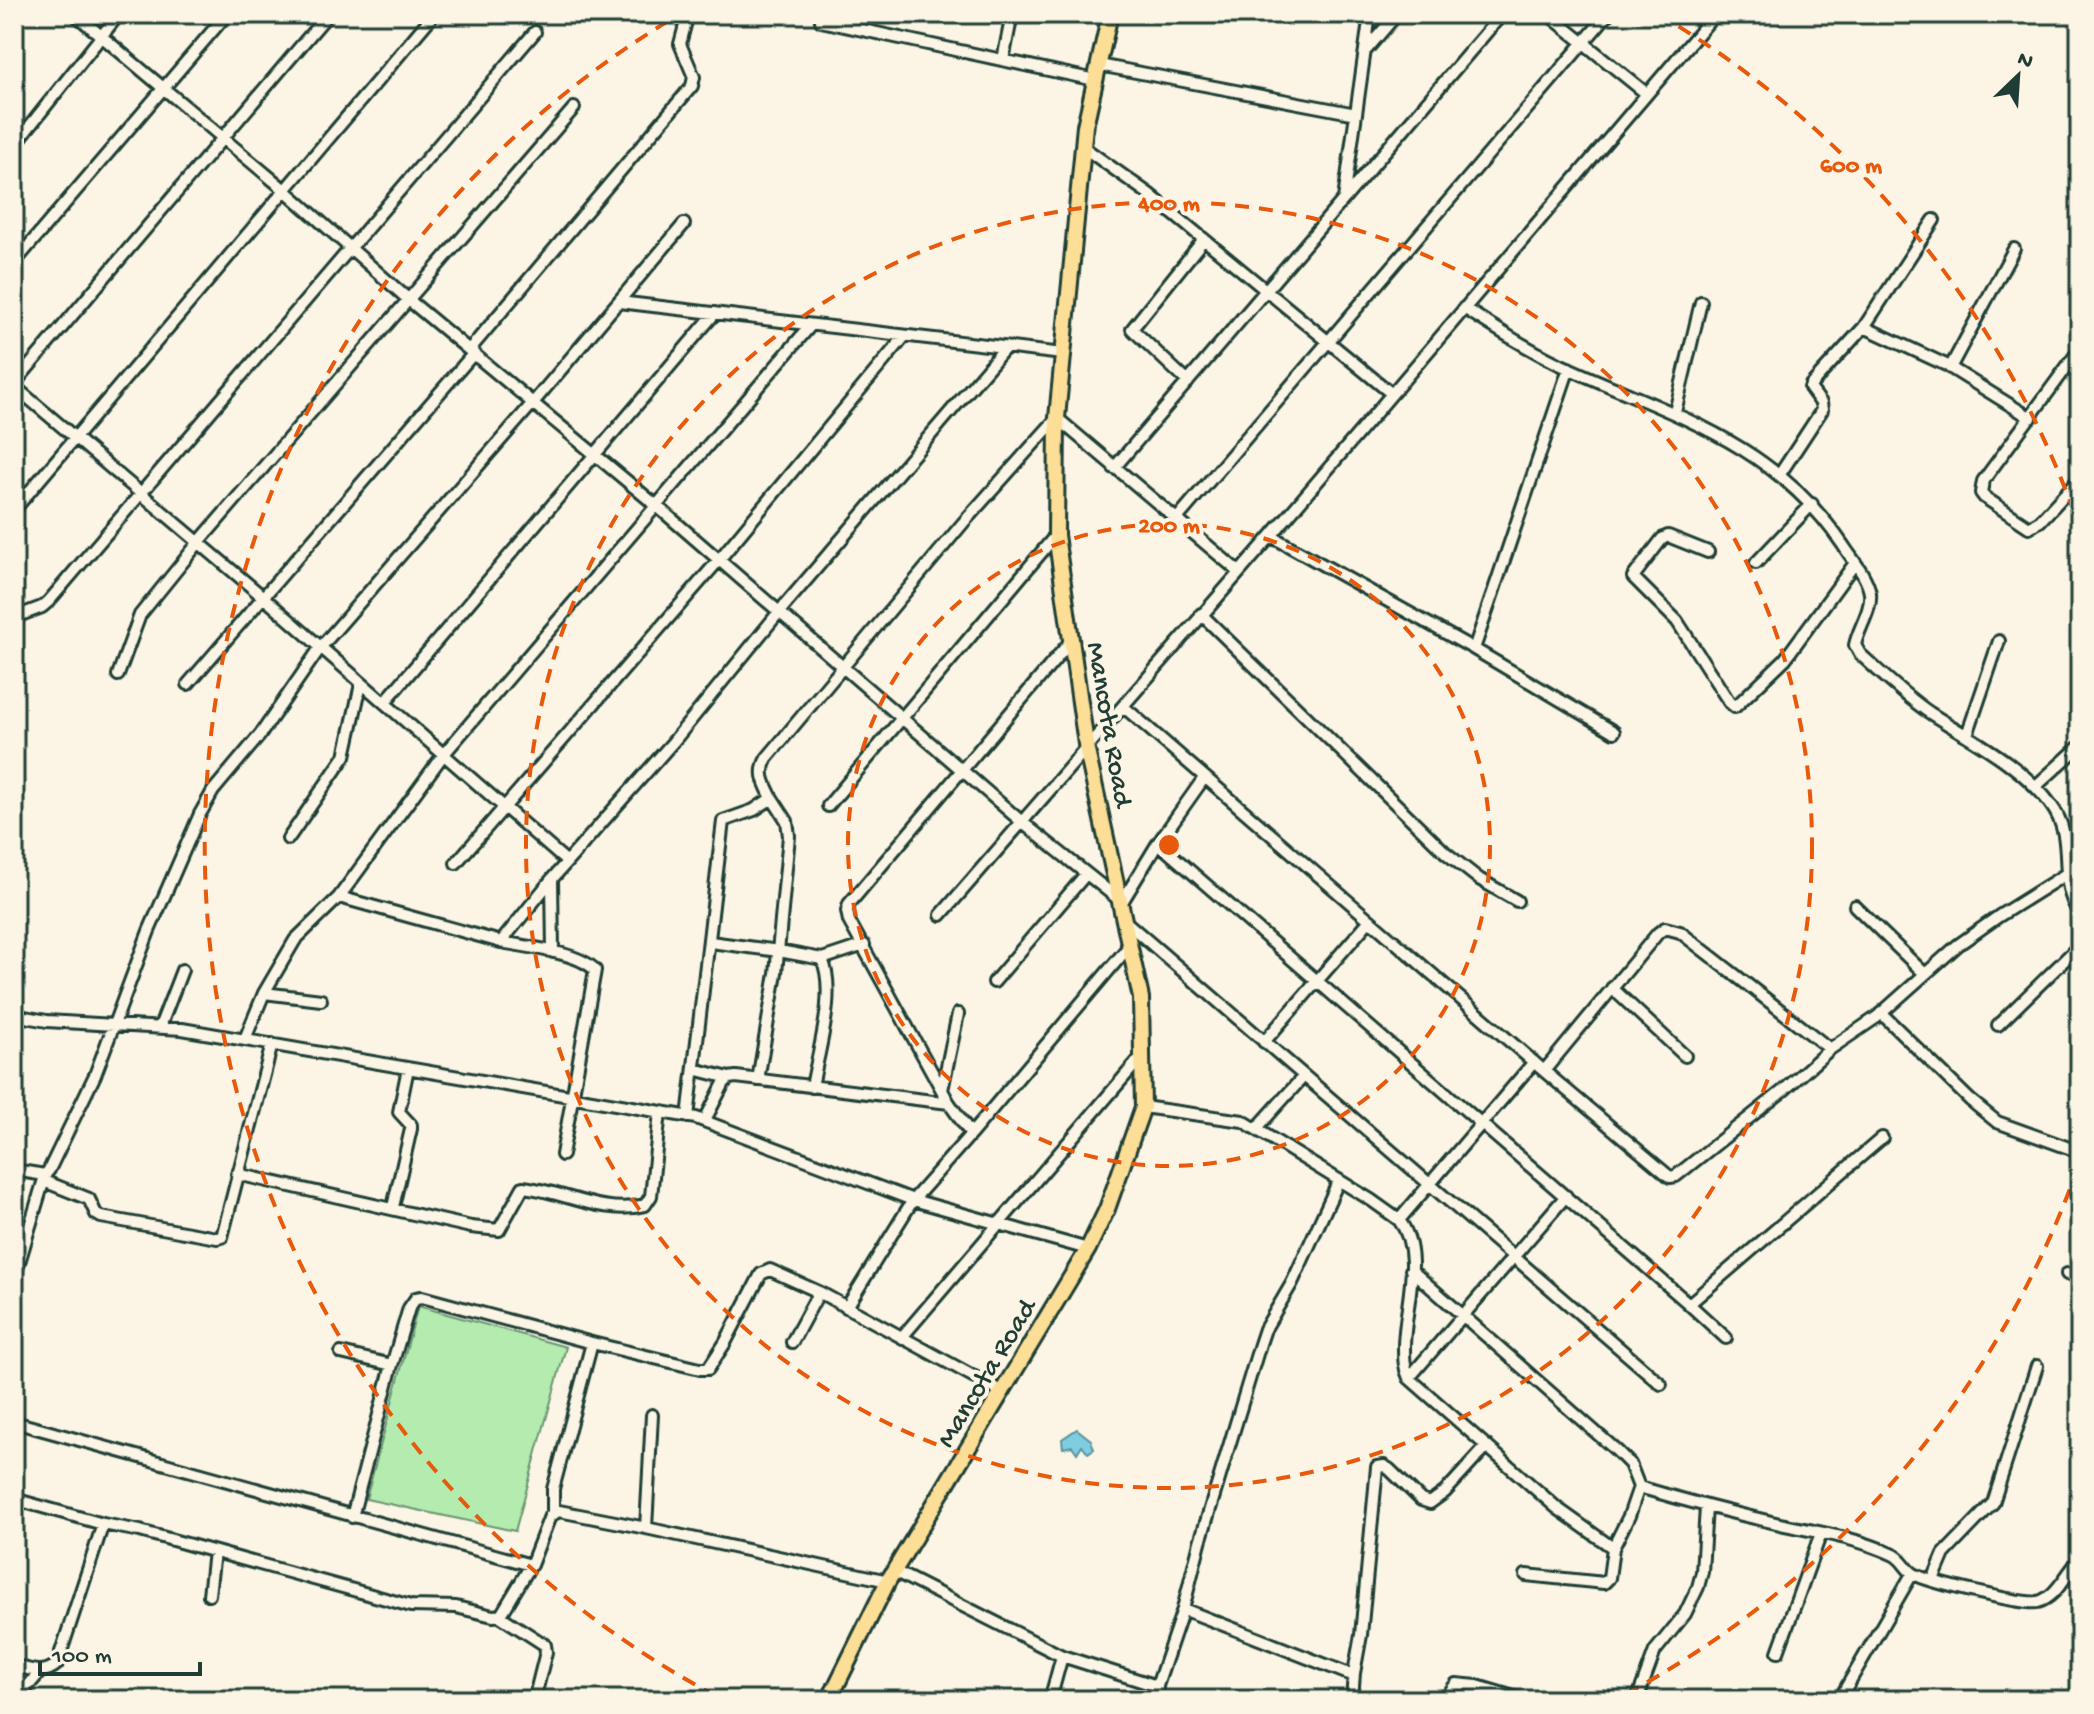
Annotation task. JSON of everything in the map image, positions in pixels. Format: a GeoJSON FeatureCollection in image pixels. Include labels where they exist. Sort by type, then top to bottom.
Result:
{"type":"FeatureCollection","features":[{"type":"Feature","properties":{"kind":"main road","name":"Mancota Road"},"geometry":{"type":"LineString","coordinates":[[829,1700],[891,1576],[1088,1249],[1107,1209],[1143,1107],[1141,998],[1087,751],[1056,535],[1057,418],[1083,147],[1110,14]]}},
{"type":"Feature","properties":{"kind":"street"},"geometry":{"type":"LineString","coordinates":[[75,14],[286,191],[410,301],[658,507],[1023,823],[1122,902],[1158,843],[1204,778]]}},
{"type":"Feature","properties":{"kind":"street"},"geometry":{"type":"LineString","coordinates":[[14,146],[119,14]]}},
{"type":"Feature","properties":{"kind":"street"},"geometry":{"type":"LineString","coordinates":[[14,263],[227,14]]}},
{"type":"Feature","properties":{"kind":"street"},"geometry":{"type":"LineString","coordinates":[[328,14],[14,385],[567,862]]}},
{"type":"Feature","properties":{"kind":"street"},"geometry":{"type":"LineString","coordinates":[[14,510],[434,14]]}},
{"type":"Feature","properties":{"kind":"street"},"geometry":{"type":"LineString","coordinates":[[188,684],[472,351],[692,86],[694,77],[680,44],[688,14]]}},
{"type":"Feature","properties":{"kind":"street"},"geometry":{"type":"LineString","coordinates":[[1003,60],[1012,14]]}},
{"type":"Feature","properties":{"kind":"street"},"geometry":{"type":"LineString","coordinates":[[1344,199],[1370,14]]}},
{"type":"Feature","properties":{"kind":"street"},"geometry":{"type":"LineString","coordinates":[[1366,51],[1397,14]]}},
{"type":"Feature","properties":{"kind":"street"},"geometry":{"type":"LineString","coordinates":[[1114,468],[1502,14]]}},
{"type":"Feature","properties":{"kind":"street"},"geometry":{"type":"LineString","coordinates":[[1548,14],[1647,94]]}},
{"type":"Feature","properties":{"kind":"street"},"geometry":{"type":"LineString","coordinates":[[1176,520],[1608,14]]}},
{"type":"Feature","properties":{"kind":"street"},"geometry":{"type":"LineString","coordinates":[[941,915],[1087,751],[1715,14]]}},
{"type":"Feature","properties":{"kind":"street"},"geometry":{"type":"LineString","coordinates":[[821,21],[1095,80]]}},
{"type":"Feature","properties":{"kind":"street"},"geometry":{"type":"LineString","coordinates":[[14,631],[18,616],[49,601],[535,32]]}},
{"type":"Feature","properties":{"kind":"street"},"geometry":{"type":"LineString","coordinates":[[1099,65],[1356,114]]}},
{"type":"Feature","properties":{"kind":"street"},"geometry":{"type":"LineString","coordinates":[[118,675],[140,615],[199,542],[574,108]]}},
{"type":"Feature","properties":{"kind":"street"},"geometry":{"type":"LineString","coordinates":[[1083,147],[1149,194],[1392,394]]}},
{"type":"Feature","properties":{"kind":"street"},"geometry":{"type":"LineString","coordinates":[[1780,474],[1822,410],[1811,385],[1864,327],[1934,220]]}},
{"type":"Feature","properties":{"kind":"street"},"geometry":{"type":"LineString","coordinates":[[14,1279],[24,1238],[45,1178],[95,1075],[149,931],[213,791],[260,735],[320,648],[684,224]]}},
{"type":"Feature","properties":{"kind":"street"},"geometry":{"type":"LineString","coordinates":[[1188,382],[1132,329],[1204,239]]}},
{"type":"Feature","properties":{"kind":"street"},"geometry":{"type":"LineString","coordinates":[[1950,368],[2014,249]]}},
{"type":"Feature","properties":{"kind":"street"},"geometry":{"type":"LineString","coordinates":[[619,302],[1063,354]]}},
{"type":"Feature","properties":{"kind":"street"},"geometry":{"type":"LineString","coordinates":[[1675,412],[1701,302]]}},
{"type":"Feature","properties":{"kind":"street"},"geometry":{"type":"LineString","coordinates":[[1464,308],[1528,348],[1675,412],[1740,448],[1780,474],[1812,504],[1855,563],[1870,593],[1855,645],[1860,654],[1915,702],[1967,735],[2036,786],[2063,824],[2067,841],[2069,895],[2080,914]]}},
{"type":"Feature","properties":{"kind":"street"},"geometry":{"type":"LineString","coordinates":[[385,702],[597,456],[715,313]]}},
{"type":"Feature","properties":{"kind":"street"},"geometry":{"type":"LineString","coordinates":[[245,1039],[264,993],[295,940],[339,897],[443,755],[811,325]]}},
{"type":"Feature","properties":{"kind":"street"},"geometry":{"type":"LineString","coordinates":[[1864,327],[1950,368],[2031,418]]}},
{"type":"Feature","properties":{"kind":"street"},"geometry":{"type":"LineString","coordinates":[[456,863],[718,561],[904,337]]}},
{"type":"Feature","properties":{"kind":"street"},"geometry":{"type":"LineString","coordinates":[[501,942],[1005,348]]}},
{"type":"Feature","properties":{"kind":"street"},"geometry":{"type":"LineString","coordinates":[[2080,349],[1983,481],[1981,488],[1984,497],[2027,527],[2033,527],[2080,478]]}},
{"type":"Feature","properties":{"kind":"street"},"geometry":{"type":"LineString","coordinates":[[1474,649],[1569,368]]}},
{"type":"Feature","properties":{"kind":"street"},"geometry":{"type":"LineString","coordinates":[[758,1080],[779,951],[789,836],[787,821],[763,778],[764,763],[963,523],[1057,418],[1239,572]]}},
{"type":"Feature","properties":{"kind":"street"},"geometry":{"type":"LineString","coordinates":[[1756,563],[1812,504]]}},
{"type":"Feature","properties":{"kind":"street"},"geometry":{"type":"LineString","coordinates":[[828,806],[1056,535]]}},
{"type":"Feature","properties":{"kind":"street"},"geometry":{"type":"LineString","coordinates":[[1271,536],[1474,649],[1614,732]]}},
{"type":"Feature","properties":{"kind":"street"},"geometry":{"type":"LineString","coordinates":[[1708,552],[1668,536],[1646,558],[1633,577],[1677,621],[1735,707],[1785,659],[1855,563]]}},
{"type":"Feature","properties":{"kind":"street"},"geometry":{"type":"LineString","coordinates":[[1201,614],[1446,853],[1479,879],[1517,901]]}},
{"type":"Feature","properties":{"kind":"street"},"geometry":{"type":"LineString","coordinates":[[1967,735],[1999,641]]}},
{"type":"Feature","properties":{"kind":"street"},"geometry":{"type":"LineString","coordinates":[[971,1134],[949,1103],[849,921],[847,911],[849,904],[1070,642]]}},
{"type":"Feature","properties":{"kind":"street"},"geometry":{"type":"LineString","coordinates":[[288,839],[345,756],[361,684]]}},
{"type":"Feature","properties":{"kind":"street"},"geometry":{"type":"LineString","coordinates":[[1124,707],[1670,1177],[1676,1176],[1830,1049],[1881,1013],[1978,930],[2066,874]]}},
{"type":"Feature","properties":{"kind":"street"},"geometry":{"type":"LineString","coordinates":[[2036,786],[2080,746]]}},
{"type":"Feature","properties":{"kind":"street"},"geometry":{"type":"LineString","coordinates":[[688,1117],[723,821],[754,810],[772,798]]}},
{"type":"Feature","properties":{"kind":"street"},"geometry":{"type":"LineString","coordinates":[[1158,843],[1726,1338]]}},
{"type":"Feature","properties":{"kind":"street"},"geometry":{"type":"LineString","coordinates":[[994,982],[1086,874]]}},
{"type":"Feature","properties":{"kind":"street"},"geometry":{"type":"LineString","coordinates":[[552,879],[553,952]]}},
{"type":"Feature","properties":{"kind":"street"},"geometry":{"type":"LineString","coordinates":[[339,897],[501,942],[553,952],[589,964],[595,970],[562,1155]]}},
{"type":"Feature","properties":{"kind":"street"},"geometry":{"type":"LineString","coordinates":[[1855,906],[1925,974]]}},
{"type":"Feature","properties":{"kind":"street"},"geometry":{"type":"LineString","coordinates":[[1264,1042],[1370,920]]}},
{"type":"Feature","properties":{"kind":"street"},"geometry":{"type":"LineString","coordinates":[[1126,922],[1661,1384]]}},
{"type":"Feature","properties":{"kind":"street"},"geometry":{"type":"LineString","coordinates":[[1544,1071],[1665,928],[1673,928],[1830,1049]]}},
{"type":"Feature","properties":{"kind":"street"},"geometry":{"type":"LineString","coordinates":[[710,942],[822,959],[864,945]]}},
{"type":"Feature","properties":{"kind":"street"},"geometry":{"type":"LineString","coordinates":[[847,1307],[913,1200],[1130,945]]}},
{"type":"Feature","properties":{"kind":"street"},"geometry":{"type":"LineString","coordinates":[[1998,1025],[2080,945]]}},
{"type":"Feature","properties":{"kind":"street"},"geometry":{"type":"LineString","coordinates":[[812,1087],[826,1005],[827,985],[822,959]]}},
{"type":"Feature","properties":{"kind":"street"},"geometry":{"type":"LineString","coordinates":[[160,1027],[182,970]]}},
{"type":"Feature","properties":{"kind":"street"},"geometry":{"type":"LineString","coordinates":[[1612,988],[1685,1056]]}},
{"type":"Feature","properties":{"kind":"street"},"geometry":{"type":"LineString","coordinates":[[264,993],[321,1000]]}},
{"type":"Feature","properties":{"kind":"street"},"geometry":{"type":"LineString","coordinates":[[1881,1013],[1970,1100],[1997,1122],[2080,1152]]}},
{"type":"Feature","properties":{"kind":"street"},"geometry":{"type":"LineString","coordinates":[[942,1090],[958,1014]]}},
{"type":"Feature","properties":{"kind":"street"},"geometry":{"type":"LineString","coordinates":[[14,1015],[47,1021],[160,1027],[245,1039],[705,1120],[913,1200],[1088,1249]]}},
{"type":"Feature","properties":{"kind":"street"},"geometry":{"type":"LineString","coordinates":[[14,1170],[45,1178],[89,1199],[98,1216],[222,1237],[272,1044]]}},
{"type":"Feature","properties":{"kind":"street"},"geometry":{"type":"LineString","coordinates":[[902,1337],[1142,1056]]}},
{"type":"Feature","properties":{"kind":"street"},"geometry":{"type":"LineString","coordinates":[[1399,1220],[1534,1062]]}},
{"type":"Feature","properties":{"kind":"street"},"geometry":{"type":"LineString","coordinates":[[393,1207],[411,1129],[399,1112],[408,1068]]}},
{"type":"Feature","properties":{"kind":"street"},"geometry":{"type":"LineString","coordinates":[[694,1069],[729,1078],[949,1103]]}},
{"type":"Feature","properties":{"kind":"street"},"geometry":{"type":"LineString","coordinates":[[1257,1128],[1304,1076]]}},
{"type":"Feature","properties":{"kind":"street"},"geometry":{"type":"LineString","coordinates":[[705,1120],[729,1078]]}},
{"type":"Feature","properties":{"kind":"street"},"geometry":{"type":"LineString","coordinates":[[1143,1107],[1228,1117],[1257,1128],[1399,1220],[1408,1233],[1411,1270],[1404,1329],[1404,1363],[1409,1378],[1557,1508],[1613,1548]]}},
{"type":"Feature","properties":{"kind":"street"},"geometry":{"type":"LineString","coordinates":[[237,1174],[494,1231],[503,1227],[523,1187],[601,1206],[645,1205],[651,1196],[660,1112]]}},
{"type":"Feature","properties":{"kind":"street"},"geometry":{"type":"LineString","coordinates":[[1689,1304],[1882,1138]]}},
{"type":"Feature","properties":{"kind":"street"},"geometry":{"type":"LineString","coordinates":[[1157,1700],[1157,1686],[1183,1609],[1260,1344],[1339,1180]]}},
{"type":"Feature","properties":{"kind":"street"},"geometry":{"type":"LineString","coordinates":[[1409,1378],[1566,1196]]}},
{"type":"Feature","properties":{"kind":"street"},"geometry":{"type":"LineString","coordinates":[[1411,1270],[1617,1451],[1630,1464],[1639,1487],[1613,1548],[1609,1578],[1604,1583],[1526,1575]]}},
{"type":"Feature","properties":{"kind":"street"},"geometry":{"type":"LineString","coordinates":[[352,1517],[392,1365],[409,1308],[416,1298],[708,1369],[764,1271],[775,1271],[1002,1392]]}},
{"type":"Feature","properties":{"kind":"street"},"geometry":{"type":"LineString","coordinates":[[2067,1274],[2080,1279]]}},
{"type":"Feature","properties":{"kind":"street"},"geometry":{"type":"LineString","coordinates":[[792,1342],[819,1292]]}},
{"type":"Feature","properties":{"kind":"street"},"geometry":{"type":"LineString","coordinates":[[500,1616],[531,1565],[543,1529],[553,1513],[553,1489],[592,1343]]}},
{"type":"Feature","properties":{"kind":"street"},"geometry":{"type":"LineString","coordinates":[[341,1353],[392,1365]]}},
{"type":"Feature","properties":{"kind":"street"},"geometry":{"type":"LineString","coordinates":[[1933,1580],[1944,1554],[1993,1503],[2037,1366]]}},
{"type":"Feature","properties":{"kind":"street"},"geometry":{"type":"LineString","coordinates":[[646,1528],[652,1415]]}},
{"type":"Feature","properties":{"kind":"street"},"geometry":{"type":"LineString","coordinates":[[14,1422],[531,1565]]}},
{"type":"Feature","properties":{"kind":"street"},"geometry":{"type":"LineString","coordinates":[[1352,1700],[1377,1467],[1389,1469],[1428,1503],[1445,1492],[1487,1446]]}},
{"type":"Feature","properties":{"kind":"street"},"geometry":{"type":"LineString","coordinates":[[1639,1487],[1706,1507],[1892,1553],[1902,1559],[1912,1574],[2027,1603],[2050,1596],[2080,1559]]}},
{"type":"Feature","properties":{"kind":"street"},"geometry":{"type":"LineString","coordinates":[[14,1499],[411,1606],[456,1607],[500,1616],[545,1645],[534,1700]]}},
{"type":"Feature","properties":{"kind":"street"},"geometry":{"type":"LineString","coordinates":[[1637,1700],[1655,1651],[1685,1614],[1698,1587],[1702,1572],[1706,1507]]}},
{"type":"Feature","properties":{"kind":"street"},"geometry":{"type":"LineString","coordinates":[[553,1513],[566,1511],[891,1576],[1062,1656],[1157,1686]]}},
{"type":"Feature","properties":{"kind":"street"},"geometry":{"type":"LineString","coordinates":[[14,1665],[40,1672],[51,1669],[61,1657],[103,1524]]}},
{"type":"Feature","properties":{"kind":"street"},"geometry":{"type":"LineString","coordinates":[[1778,1652],[1821,1533]]}},
{"type":"Feature","properties":{"kind":"street"},"geometry":{"type":"LineString","coordinates":[[209,1595],[214,1552]]}},
{"type":"Feature","properties":{"kind":"street"},"geometry":{"type":"LineString","coordinates":[[1839,1700],[1912,1574]]}},
{"type":"Feature","properties":{"kind":"street"},"geometry":{"type":"LineString","coordinates":[[1183,1609],[1349,1674],[1354,1673]]}},
{"type":"Feature","properties":{"kind":"street"},"geometry":{"type":"LineString","coordinates":[[1050,1700],[1062,1656]]}},
{"type":"Feature","properties":{"kind":"street"},"geometry":{"type":"LineString","coordinates":[[16,1700],[40,1672]]}},
{"type":"Feature","properties":{"kind":"street"},"geometry":{"type":"LineString","coordinates":[[1444,1700],[1456,1684],[1477,1686],[1524,1700]]}},
{"type":"Feature","properties":{"kind":"green space"},"geometry":{"type":"Polygon","coordinates":[[[418,1306],[566,1347],[515,1531],[366,1499],[418,1306]]]}},
{"type":"Feature","properties":{"kind":"water"},"geometry":{"type":"Polygon","coordinates":[[[1077,1429],[1091,1440],[1094,1449],[1088,1453],[1082,1445],[1077,1453],[1072,1446],[1063,1448],[1062,1439],[1077,1429]]]}}]}
